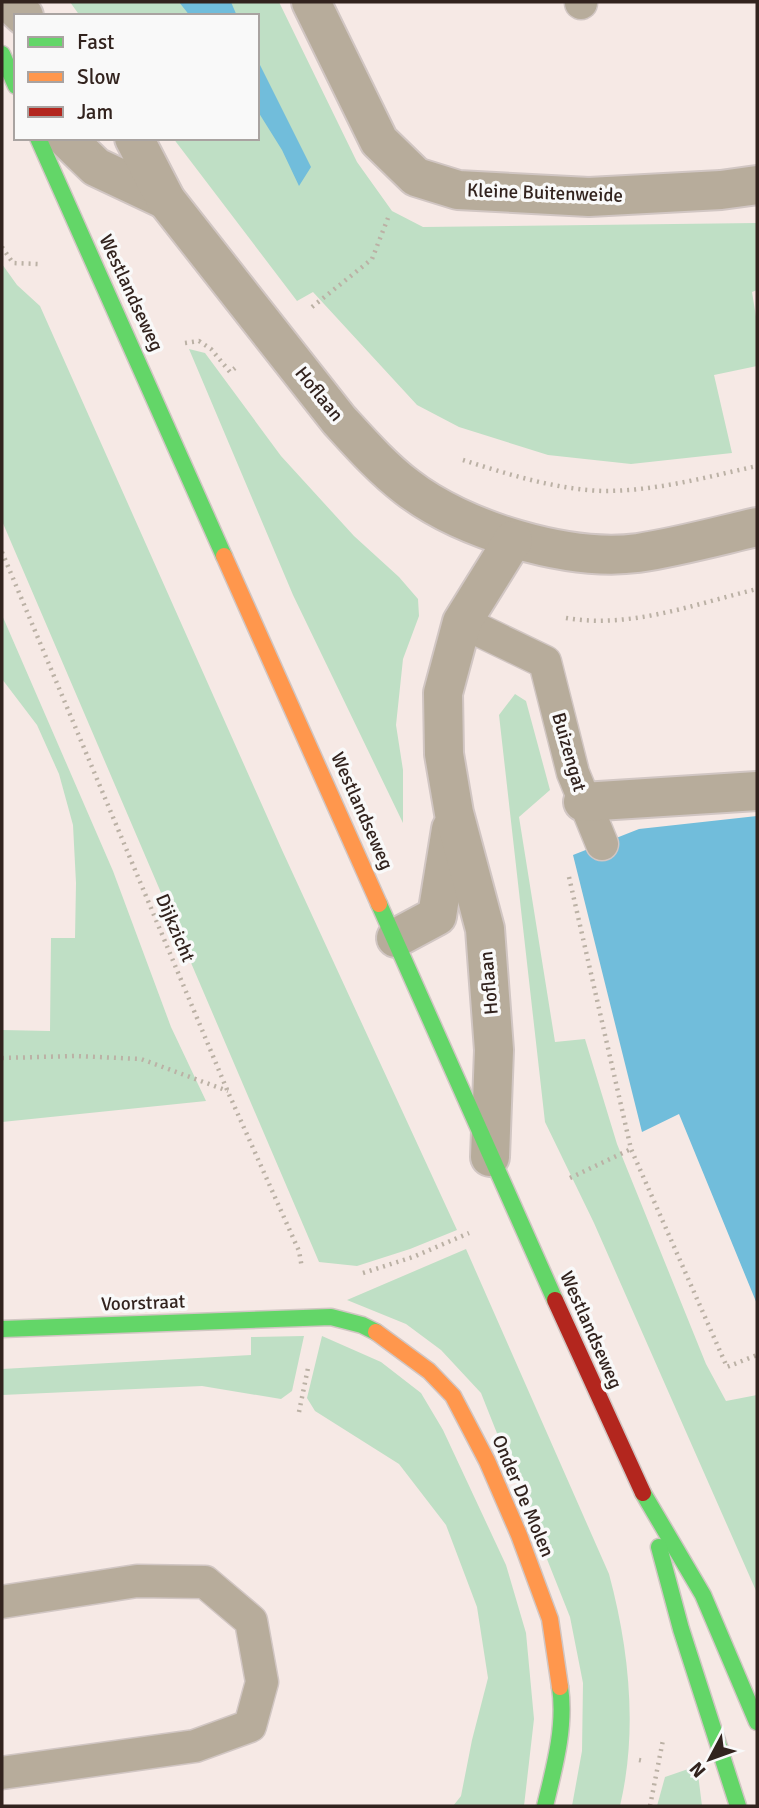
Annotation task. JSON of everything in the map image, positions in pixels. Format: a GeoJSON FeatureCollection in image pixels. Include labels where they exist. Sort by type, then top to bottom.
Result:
{"type":"FeatureCollection","features":[{"type":"Feature","properties":{"kind":"main road"},"geometry":{"type":"LineString","coordinates":[[2,54],[14,81]]}},
{"type":"Feature","properties":{"kind":"main road","name":"Westlandseweg"},"geometry":{"type":"LineString","coordinates":[[39,140],[646,1502],[703,1595],[757,1722]]}},
{"type":"Feature","properties":{"kind":"main road","name":"Onder De Molen"},"geometry":{"type":"LineString","coordinates":[[285,1318],[331,1317],[362,1325],[383,1336],[429,1371],[453,1396],[487,1461],[519,1535],[550,1619],[562,1700],[556,1761],[545,1806]]}},
{"type":"Feature","properties":{"kind":"main road","name":"Voorstraat"},"geometry":{"type":"LineString","coordinates":[[2,1329],[285,1318]]}},
{"type":"Feature","properties":{"kind":"main road","name":"Westlandseweg"},"geometry":{"type":"LineString","coordinates":[[646,1502],[681,1629],[737,1806]]}},
{"type":"Feature","properties":{"kind":"street"},"geometry":{"type":"LineString","coordinates":[[9,2],[22,14]]}},
{"type":"Feature","properties":{"kind":"street","name":"Kleine Buitenweide"},"geometry":{"type":"LineString","coordinates":[[311,2],[379,141],[416,177],[458,190],[589,197],[721,190],[757,185]]}},
{"type":"Feature","properties":{"kind":"street","name":"Hoflaan"},"geometry":{"type":"LineString","coordinates":[[68,140],[96,167],[166,200]]}},
{"type":"Feature","properties":{"kind":"street","name":"Hoflaan"},"geometry":{"type":"LineString","coordinates":[[135,140],[166,200],[359,442],[407,488],[458,519],[513,540],[585,553],[636,553],[757,527]]}},
{"type":"Feature","properties":{"kind":"street","name":"Hoflaan"},"geometry":{"type":"LineString","coordinates":[[490,1157],[494,1050],[485,929],[454,813],[444,754],[443,693],[462,622],[513,540]]}},
{"type":"Feature","properties":{"kind":"street","name":"Buizengat"},"geometry":{"type":"LineString","coordinates":[[583,802],[757,790]]}},
{"type":"Feature","properties":{"kind":"street","name":"Hoflaan"},"geometry":{"type":"LineString","coordinates":[[396,938],[437,916],[454,813]]}},
{"type":"Feature","properties":{"kind":"lane","name":"Buizengat"},"geometry":{"type":"LineString","coordinates":[[462,622],[545,662],[583,802]]}},
{"type":"Feature","properties":{"kind":"lane"},"geometry":{"type":"LineString","coordinates":[[583,802],[602,844]]}},
{"type":"Feature","properties":{"kind":"lane"},"geometry":{"type":"LineString","coordinates":[[2,1602],[137,1581],[205,1582],[251,1621],[262,1682],[250,1726],[195,1746],[2,1773]]}},
{"type":"Feature","properties":{"kind":"path"},"geometry":{"type":"LineString","coordinates":[[305,312],[372,259],[407,168]]}},
{"type":"Feature","properties":{"kind":"path"},"geometry":{"type":"LineString","coordinates":[[2,247],[13,263],[39,264]]}},
{"type":"Feature","properties":{"kind":"path"},"geometry":{"type":"LineString","coordinates":[[479,465],[525,480],[603,491],[671,485],[757,466]]}},
{"type":"Feature","properties":{"kind":"path","name":"Dijkzicht"},"geometry":{"type":"LineString","coordinates":[[2,552],[228,1092],[299,1251],[308,1317]]}},
{"type":"Feature","properties":{"kind":"path"},"geometry":{"type":"LineString","coordinates":[[560,617],[586,622],[628,620],[757,589]]}},
{"type":"Feature","properties":{"kind":"path"},"geometry":{"type":"LineString","coordinates":[[565,864],[631,1149],[727,1367],[757,1355]]}},
{"type":"Feature","properties":{"kind":"path"},"geometry":{"type":"LineString","coordinates":[[2,1058],[76,1056],[141,1059],[228,1092]]}},
{"type":"Feature","properties":{"kind":"path"},"geometry":{"type":"LineString","coordinates":[[570,1178],[631,1149]]}},
{"type":"Feature","properties":{"kind":"path"},"geometry":{"type":"LineString","coordinates":[[413,1258],[471,1232]]}},
{"type":"Feature","properties":{"kind":"green space"},"geometry":{"type":"Polygon","coordinates":[[[70,2],[279,2],[357,162],[392,211],[423,227],[757,223],[757,290],[752,292],[757,323],[757,366],[714,375],[732,453],[631,464],[548,455],[459,427],[417,405],[313,292],[297,301],[175,140],[259,140],[259,14],[79,14],[70,2]]]}},
{"type":"Feature","properties":{"kind":"green space"},"geometry":{"type":"Polygon","coordinates":[[[2,264],[17,285],[40,306],[282,850],[457,1230],[357,1266],[319,1262],[2,521],[2,264]]]}},
{"type":"Feature","properties":{"kind":"green space"},"geometry":{"type":"Polygon","coordinates":[[[189,349],[205,353],[281,456],[354,536],[399,577],[418,599],[419,616],[403,659],[396,725],[403,770],[403,823],[293,595],[189,349]]]}},
{"type":"Feature","properties":{"kind":"green space"},"geometry":{"type":"Polygon","coordinates":[[[2,615],[113,871],[171,1027],[206,1101],[2,1122],[2,1030],[50,1031],[51,938],[75,938],[76,883],[73,825],[59,774],[37,725],[2,679],[2,615]]]}},
{"type":"Feature","properties":{"kind":"green space"},"geometry":{"type":"Polygon","coordinates":[[[515,694],[526,701],[550,790],[519,817],[555,1042],[585,1039],[617,1144],[706,1364],[726,1401],[757,1395],[757,1593],[594,1223],[545,1122],[499,715],[515,694]]]}},
{"type":"Feature","properties":{"kind":"green space"},"geometry":{"type":"Polygon","coordinates":[[[466,1249],[609,1574],[622,1631],[629,1689],[629,1748],[620,1806],[572,1806],[582,1751],[583,1683],[570,1617],[481,1393],[441,1350],[406,1324],[347,1300],[466,1249]]]}},
{"type":"Feature","properties":{"kind":"green space"},"geometry":{"type":"Polygon","coordinates":[[[304,1336],[292,1391],[281,1399],[202,1386],[2,1395],[2,1369],[251,1355],[251,1337],[304,1336]]]}},
{"type":"Feature","properties":{"kind":"green space"},"geometry":{"type":"Polygon","coordinates":[[[322,1336],[381,1362],[421,1393],[443,1430],[506,1565],[526,1633],[534,1719],[524,1806],[453,1806],[461,1796],[488,1678],[477,1607],[446,1525],[399,1464],[315,1411],[307,1398],[322,1336]]]}},
{"type":"Feature","properties":{"kind":"green space"},"geometry":{"type":"Polygon","coordinates":[[[697,1766],[702,1806],[657,1806],[665,1777],[697,1766]]]}},
{"type":"Feature","properties":{"kind":"water"},"geometry":{"type":"Polygon","coordinates":[[[179,2],[231,2],[236,14],[188,14],[179,2]]]}},
{"type":"Feature","properties":{"kind":"water"},"geometry":{"type":"Polygon","coordinates":[[[259,63],[311,167],[299,186],[282,150],[259,113],[259,63]]]}},
{"type":"Feature","properties":{"kind":"water"},"geometry":{"type":"Polygon","coordinates":[[[757,816],[757,1304],[679,1114],[642,1132],[573,855],[639,829],[757,816]]]}},
{"type":"Feature","properties":{"kind":"traffic: fast"},"geometry":{"type":"LineString","coordinates":[[2,54],[14,81]]}},
{"type":"Feature","properties":{"kind":"traffic: fast"},"geometry":{"type":"LineString","coordinates":[[39,140],[224,556]]}},
{"type":"Feature","properties":{"kind":"traffic: fast"},"geometry":{"type":"LineString","coordinates":[[379,904],[555,1300]]}},
{"type":"Feature","properties":{"kind":"traffic: fast"},"geometry":{"type":"LineString","coordinates":[[2,1329],[331,1317],[362,1325],[376,1332]]}},
{"type":"Feature","properties":{"kind":"traffic: fast"},"geometry":{"type":"LineString","coordinates":[[643,1493],[703,1595],[757,1722]]}},
{"type":"Feature","properties":{"kind":"traffic: fast"},"geometry":{"type":"LineString","coordinates":[[659,1547],[681,1629],[738,1806]]}},
{"type":"Feature","properties":{"kind":"traffic: fast"},"geometry":{"type":"LineString","coordinates":[[545,1806],[560,1732],[560,1687]]}},
{"type":"Feature","properties":{"kind":"traffic: slow"},"geometry":{"type":"LineString","coordinates":[[224,556],[379,904]]}},
{"type":"Feature","properties":{"kind":"traffic: slow"},"geometry":{"type":"LineString","coordinates":[[376,1332],[429,1371],[453,1396],[487,1461],[519,1535],[550,1619],[560,1687]]}},
{"type":"Feature","properties":{"kind":"traffic: jam"},"geometry":{"type":"LineString","coordinates":[[555,1300],[643,1493]]}}]}
